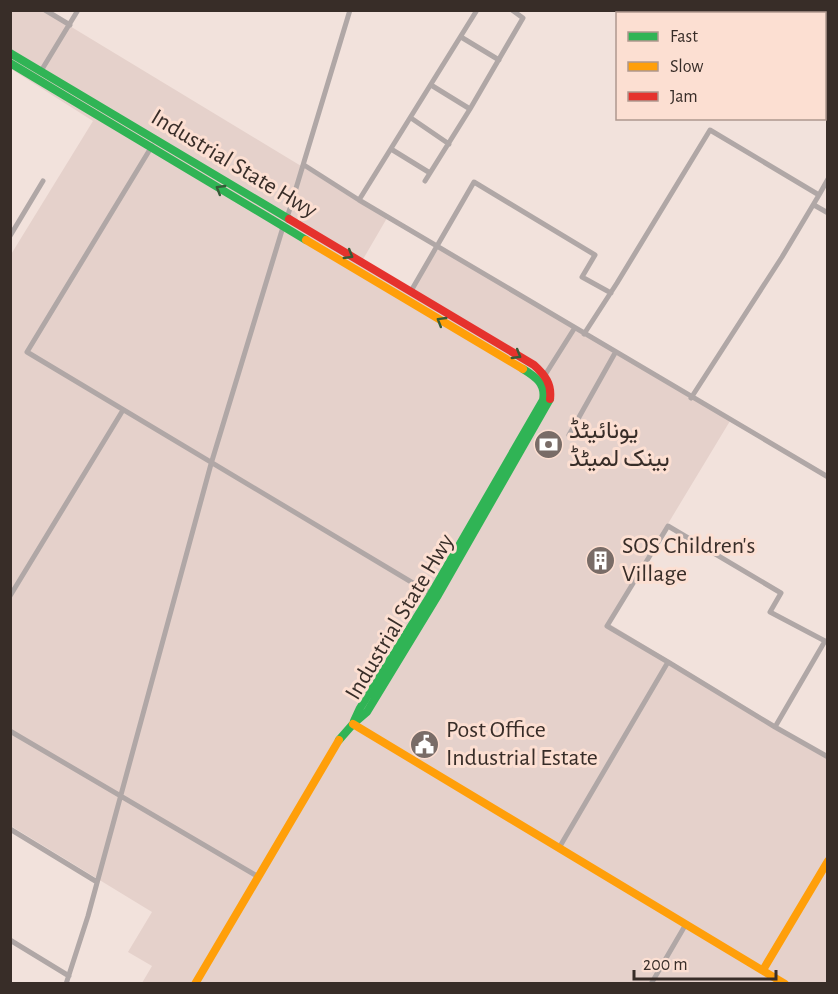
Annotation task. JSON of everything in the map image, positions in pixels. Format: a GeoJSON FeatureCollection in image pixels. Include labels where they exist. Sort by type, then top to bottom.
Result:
{"type":"FeatureCollection","features":[{"type":"Feature","properties":{"kind":"main road","name":"Industrial State Hwy"},"geometry":{"type":"LineString","coordinates":[[10,53],[154,144]]}},
{"type":"Feature","properties":{"kind":"main road","name":"Industrial State Hwy"},"geometry":{"type":"LineString","coordinates":[[10,63],[247,199],[540,380],[545,388],[543,400],[434,596]]}},
{"type":"Feature","properties":{"kind":"main road","name":"Industrial State Hwy"},"geometry":{"type":"LineString","coordinates":[[195,984],[335,745],[353,724],[360,708],[434,596],[549,402],[552,387],[545,375],[534,365],[411,291],[322,244]]}},
{"type":"Feature","properties":{"kind":"main road"},"geometry":{"type":"LineString","coordinates":[[353,724],[785,984]]}},
{"type":"Feature","properties":{"kind":"main road"},"geometry":{"type":"LineString","coordinates":[[763,970],[828,861]]}},
{"type":"Feature","properties":{"kind":"street"},"geometry":{"type":"LineString","coordinates":[[45,10],[70,25]]}},
{"type":"Feature","properties":{"kind":"street"},"geometry":{"type":"LineString","coordinates":[[41,71],[78,10]]}},
{"type":"Feature","properties":{"kind":"street"},"geometry":{"type":"LineString","coordinates":[[66,984],[97,882],[212,462],[350,10]]}},
{"type":"Feature","properties":{"kind":"street"},"geometry":{"type":"LineString","coordinates":[[359,200],[477,10]]}},
{"type":"Feature","properties":{"kind":"street"},"geometry":{"type":"LineString","coordinates":[[425,181],[523,18],[512,10]]}},
{"type":"Feature","properties":{"kind":"street"},"geometry":{"type":"LineString","coordinates":[[461,37],[499,60]]}},
{"type":"Feature","properties":{"kind":"street"},"geometry":{"type":"LineString","coordinates":[[431,85],[470,109]]}},
{"type":"Feature","properties":{"kind":"street"},"geometry":{"type":"LineString","coordinates":[[411,118],[449,144]]}},
{"type":"Feature","properties":{"kind":"street"},"geometry":{"type":"LineString","coordinates":[[584,334],[710,130],[819,195]]}},
{"type":"Feature","properties":{"kind":"street"},"geometry":{"type":"LineString","coordinates":[[154,144],[27,352],[434,596]]}},
{"type":"Feature","properties":{"kind":"street"},"geometry":{"type":"LineString","coordinates":[[392,149],[430,173]]}},
{"type":"Feature","properties":{"kind":"street"},"geometry":{"type":"LineString","coordinates":[[304,165],[574,329],[828,477]]}},
{"type":"Feature","properties":{"kind":"street"},"geometry":{"type":"LineString","coordinates":[[692,398],[828,179]]}},
{"type":"Feature","properties":{"kind":"street"},"geometry":{"type":"LineString","coordinates":[[10,236],[44,181]]}},
{"type":"Feature","properties":{"kind":"street"},"geometry":{"type":"LineString","coordinates":[[411,291],[474,182],[595,255],[582,277],[611,293]]}},
{"type":"Feature","properties":{"kind":"street"},"geometry":{"type":"LineString","coordinates":[[813,205],[828,213]]}},
{"type":"Feature","properties":{"kind":"street"},"geometry":{"type":"LineString","coordinates":[[545,375],[574,329]]}},
{"type":"Feature","properties":{"kind":"street"},"geometry":{"type":"LineString","coordinates":[[569,435],[615,352]]}},
{"type":"Feature","properties":{"kind":"street"},"geometry":{"type":"LineString","coordinates":[[10,596],[123,410]]}},
{"type":"Feature","properties":{"kind":"street"},"geometry":{"type":"LineString","coordinates":[[775,728],[825,641],[770,612],[781,593],[668,526],[607,626],[775,728],[828,758]]}},
{"type":"Feature","properties":{"kind":"street"},"geometry":{"type":"LineString","coordinates":[[559,848],[668,662]]}},
{"type":"Feature","properties":{"kind":"street"},"geometry":{"type":"LineString","coordinates":[[10,731],[257,876]]}},
{"type":"Feature","properties":{"kind":"street"},"geometry":{"type":"LineString","coordinates":[[10,829],[97,882]]}},
{"type":"Feature","properties":{"kind":"street"},"geometry":{"type":"LineString","coordinates":[[651,984],[686,924]]}},
{"type":"Feature","properties":{"kind":"street"},"geometry":{"type":"LineString","coordinates":[[10,940],[69,976]]}},
{"type":"Feature","properties":{"kind":"shaded area"},"geometry":{"type":"Polygon","coordinates":[[[11,11],[45,11],[387,218],[362,261],[412,290],[439,248],[730,421],[608,623],[827,756],[827,983],[142,983],[152,966],[128,952],[152,912],[11,826],[10,256],[93,121],[11,69],[11,11]]]}},
{"type":"Feature","properties":{"kind":"traffic: fast"},"geometry":{"type":"LineString","coordinates":[[10,53],[289,219]]}},
{"type":"Feature","properties":{"kind":"traffic: fast"},"geometry":{"type":"LineString","coordinates":[[10,63],[306,240]]}},
{"type":"Feature","properties":{"kind":"traffic: fast"},"geometry":{"type":"LineString","coordinates":[[354,721],[431,594],[543,400],[541,385],[523,369]]}},
{"type":"Feature","properties":{"kind":"traffic: fast"},"geometry":{"type":"LineString","coordinates":[[339,740],[367,712],[437,597],[550,399]]}},
{"type":"Feature","properties":{"kind":"traffic: slow"},"geometry":{"type":"LineString","coordinates":[[306,240],[523,369]]}},
{"type":"Feature","properties":{"kind":"traffic: slow"},"geometry":{"type":"LineString","coordinates":[[353,724],[785,984]]}},
{"type":"Feature","properties":{"kind":"traffic: slow"},"geometry":{"type":"LineString","coordinates":[[195,984],[339,740]]}},
{"type":"Feature","properties":{"kind":"traffic: slow"},"geometry":{"type":"LineString","coordinates":[[763,970],[828,861]]}},
{"type":"Feature","properties":{"kind":"traffic: jam"},"geometry":{"type":"LineString","coordinates":[[289,219],[534,365],[547,380],[550,399]]}},
{"type":"Feature","properties":{"kind":"place","name":"یونائیٹڈ بینک لمیٹڈ"},"geometry":{"type":"Point","coordinates":[548,445]}},
{"type":"Feature","properties":{"kind":"place","name":"SOS Children's Village"},"geometry":{"type":"Point","coordinates":[601,560]}},
{"type":"Feature","properties":{"kind":"place","name":"Post Office Industrial Estate"},"geometry":{"type":"Point","coordinates":[425,744]}}]}
